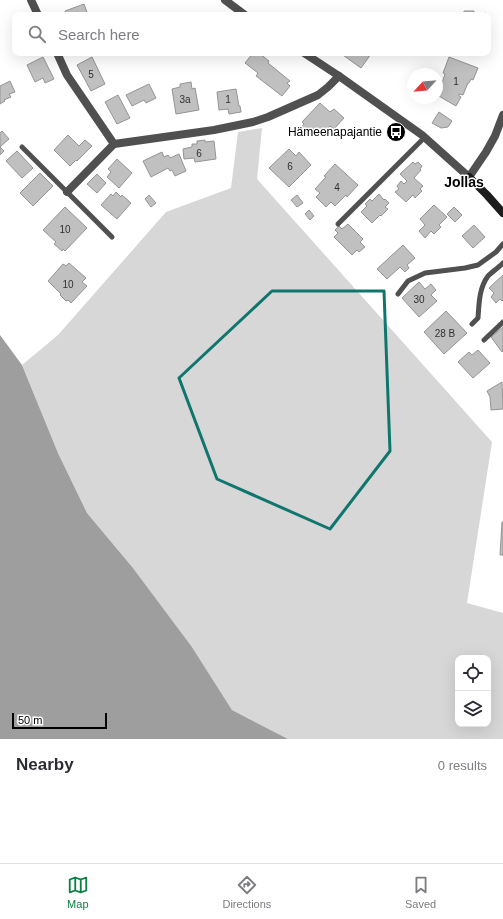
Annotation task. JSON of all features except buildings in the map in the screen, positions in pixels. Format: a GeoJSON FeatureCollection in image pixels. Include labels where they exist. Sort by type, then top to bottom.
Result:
{"type":"FeatureCollection","features":[{"type":"Feature","properties":{"kind":"main road"},"geometry":{"type":"LineString","coordinates":[[469,177],[503,213]]}},
{"type":"Feature","properties":{"kind":"street"},"geometry":{"type":"LineString","coordinates":[[31,0],[37,12]]}},
{"type":"Feature","properties":{"kind":"street"},"geometry":{"type":"LineString","coordinates":[[225,0],[241,12]]}},
{"type":"Feature","properties":{"kind":"street"},"geometry":{"type":"LineString","coordinates":[[58,56],[68,75],[114,144]]}},
{"type":"Feature","properties":{"kind":"street"},"geometry":{"type":"LineString","coordinates":[[308,56],[425,137],[469,177],[495,136],[503,114]]}},
{"type":"Feature","properties":{"kind":"street"},"geometry":{"type":"LineString","coordinates":[[67,192],[114,144],[214,130],[253,122],[318,95],[338,76]]}},
{"type":"Feature","properties":{"kind":"lane"},"geometry":{"type":"LineString","coordinates":[[338,224],[425,137]]}},
{"type":"Feature","properties":{"kind":"lane"},"geometry":{"type":"LineString","coordinates":[[22,147],[112,237]]}},
{"type":"Feature","properties":{"kind":"lane"},"geometry":{"type":"LineString","coordinates":[[398,294],[408,281],[425,273],[478,265],[496,252],[503,244]]}},
{"type":"Feature","properties":{"kind":"lane"},"geometry":{"type":"LineString","coordinates":[[472,324],[478,318],[480,295],[484,283],[488,277],[503,263]]}},
{"type":"Feature","properties":{"kind":"lane"},"geometry":{"type":"LineString","coordinates":[[484,340],[503,322]]}},
{"type":"Feature","properties":{"kind":"highlighted area"},"geometry":{"type":"Polygon","coordinates":[[[272,291],[384,291],[390,451],[330,529],[217,479],[179,378],[272,291]]]}},
{"type":"Feature","properties":{"kind":"shaded area"},"geometry":{"type":"Polygon","coordinates":[[[262,128],[257,179],[492,442],[467,603],[503,613],[503,739],[288,739],[232,710],[192,647],[133,568],[87,513],[58,453],[22,365],[58,335],[166,212],[231,188],[238,132],[262,128]]]}},
{"type":"Feature","properties":{"kind":"shaded area"},"geometry":{"type":"Polygon","coordinates":[[[0,335],[22,365],[58,453],[87,513],[133,568],[192,647],[232,710],[288,739],[0,739],[0,335]]]}},
{"type":"Feature","properties":{"kind":"place","name":"Hämeenapajantie"},"geometry":{"type":"Point","coordinates":[396,132]}},
{"type":"Feature","properties":{"kind":"district","name":"Jollas"},"geometry":{"type":"Point","coordinates":[464,182]}}]}
